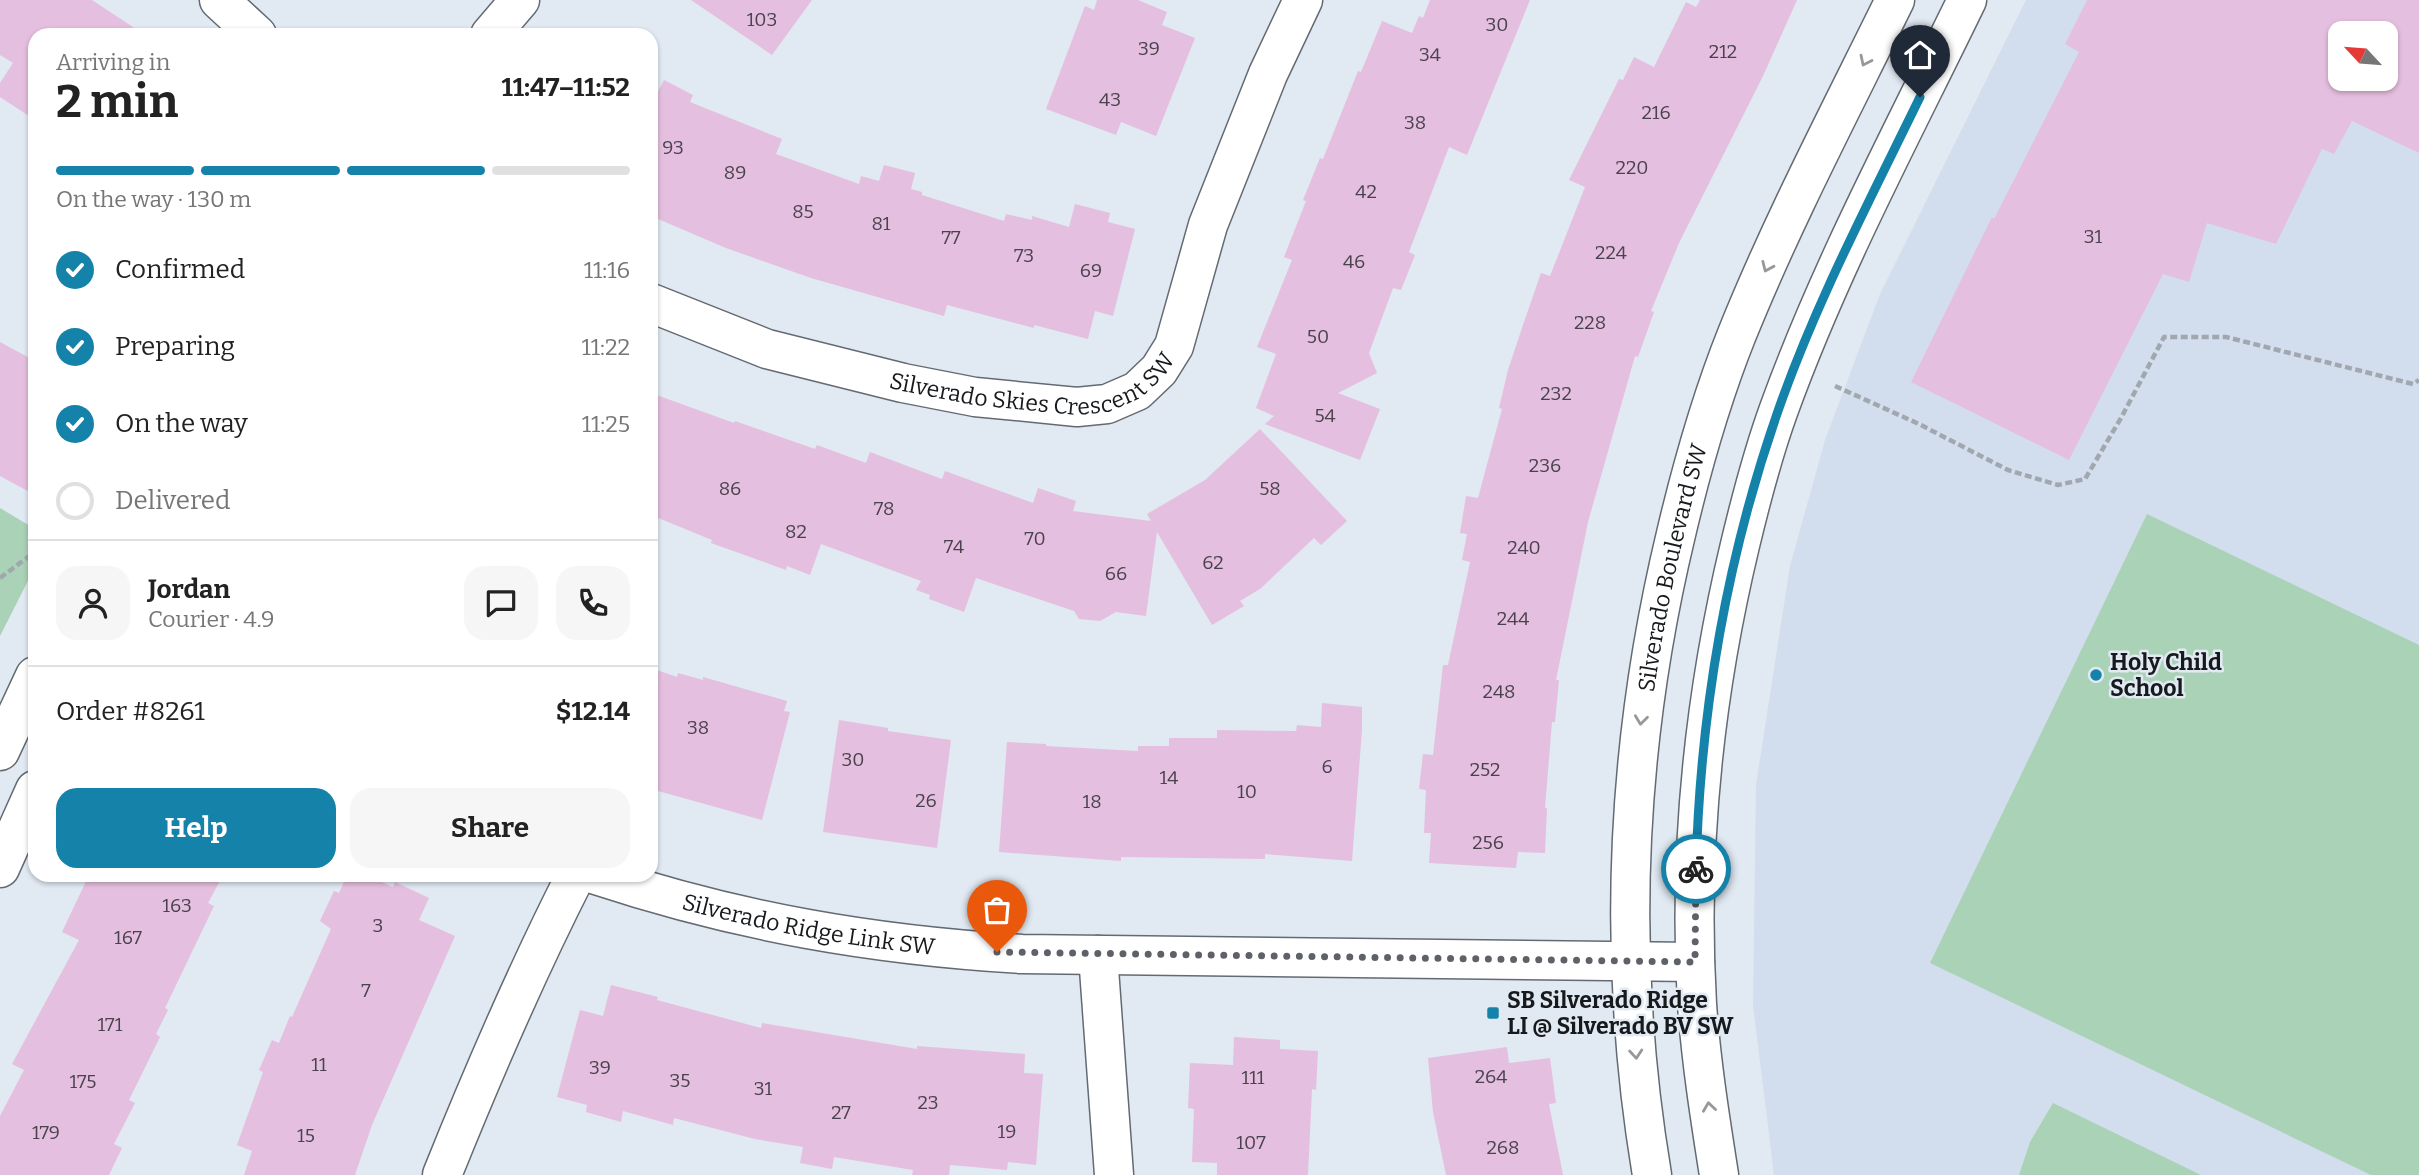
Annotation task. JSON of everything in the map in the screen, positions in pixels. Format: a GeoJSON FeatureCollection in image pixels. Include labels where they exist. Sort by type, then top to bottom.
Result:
{"type":"FeatureCollection","features":[{"type":"Feature","properties":{"kind":"street"},"geometry":{"type":"LineString","coordinates":[[219,0],[249,28]]}},
{"type":"Feature","properties":{"kind":"street"},"geometry":{"type":"LineString","coordinates":[[496,28],[520,0]]}},
{"type":"Feature","properties":{"kind":"street","name":"Silverado Skies Crescent SW"},"geometry":{"type":"LineString","coordinates":[[658,306],[767,349],[903,383],[975,397],[1077,407],[1107,404],[1137,391],[1159,370],[1174,346],[1208,225],[1268,74],[1303,0]]}},
{"type":"Feature","properties":{"kind":"street","name":"Silverado Boulevard SW"},"geometry":{"type":"LineString","coordinates":[[1652,1175],[1641,1111],[1630,962],[1632,807],[1641,719],[1661,598],[1692,467],[1737,334],[1774,250],[1895,0]]}},
{"type":"Feature","properties":{"kind":"street"},"geometry":{"type":"LineString","coordinates":[[1718,1175],[1703,1071],[1695,962],[1697,833],[1708,704],[1723,616],[1750,505],[1778,411],[1820,307],[1967,0]]}},
{"type":"Feature","properties":{"kind":"street"},"geometry":{"type":"LineString","coordinates":[[0,751],[28,691]]}},
{"type":"Feature","properties":{"kind":"street"},"geometry":{"type":"LineString","coordinates":[[0,868],[28,806]]}},
{"type":"Feature","properties":{"kind":"street"},"geometry":{"type":"LineString","coordinates":[[442,1175],[492,1051],[572,882]]}},
{"type":"Feature","properties":{"kind":"street","name":"Silverado Ridge Link SW"},"geometry":{"type":"LineString","coordinates":[[617,882],[723,912],[798,929],[947,949],[1022,954],[1695,962]]}},
{"type":"Feature","properties":{"kind":"street"},"geometry":{"type":"LineString","coordinates":[[1098,954],[1114,1175]]}},
{"type":"Feature","properties":{"kind":"path"},"geometry":{"type":"LineString","coordinates":[[1835,386],[1919,424],[2008,470],[2058,485],[2085,479],[2164,337],[2226,337],[2413,384],[2419,380]]}},
{"type":"Feature","properties":{"kind":"path"},"geometry":{"type":"LineString","coordinates":[[0,578],[28,556]]}},
{"type":"Feature","properties":{"kind":"shaded area","name":"Holy Child School"},"geometry":{"type":"Polygon","coordinates":[[[2026,0],[2419,0],[2419,1175],[1774,1175],[1753,1005],[1756,785],[1790,566],[1825,440],[1880,294],[2026,0]]]}},
{"type":"Feature","properties":{"kind":"green space"},"geometry":{"type":"Polygon","coordinates":[[[0,508],[28,525],[28,581],[0,636],[0,508]]]}},
{"type":"Feature","properties":{"kind":"green space"},"geometry":{"type":"Polygon","coordinates":[[[2147,514],[2419,645],[2419,1175],[2371,1175],[1930,963],[2147,514]]]}},
{"type":"Feature","properties":{"kind":"green space"},"geometry":{"type":"Polygon","coordinates":[[[2053,1103],[2201,1175],[2019,1175],[2030,1142],[2053,1103]]]}},
{"type":"Feature","properties":{"kind":"building"},"geometry":{"type":"Polygon","coordinates":[[[0,0],[92,0],[134,28],[28,28],[28,115],[0,97],[0,83],[13,63],[0,55],[0,0]]]}},
{"type":"Feature","properties":{"kind":"building"},"geometry":{"type":"Polygon","coordinates":[[[691,0],[812,0],[772,55],[691,0]]]}},
{"type":"Feature","properties":{"kind":"building"},"geometry":{"type":"Polygon","coordinates":[[[1097,0],[1138,0],[1167,12],[1162,25],[1195,38],[1156,136],[1121,122],[1116,135],[1046,109],[1085,6],[1094,10],[1097,0]]]}},
{"type":"Feature","properties":{"kind":"building"},"geometry":{"type":"Polygon","coordinates":[[[1430,0],[1530,0],[1467,155],[1449,147],[1409,252],[1415,255],[1401,290],[1393,288],[1369,353],[1377,373],[1338,393],[1380,409],[1360,460],[1265,424],[1274,416],[1256,408],[1276,354],[1257,347],[1292,260],[1284,257],[1306,201],[1303,200],[1382,21],[1412,33],[1419,16],[1423,18],[1430,0]]]}},
{"type":"Feature","properties":{"kind":"building"},"geometry":{"type":"Polygon","coordinates":[[[1700,0],[1797,0],[1763,76],[1679,243],[1651,311],[1654,312],[1638,357],[1635,356],[1588,522],[1556,680],[1559,680],[1555,722],[1552,722],[1545,808],[1545,853],[1518,852],[1516,868],[1429,863],[1431,833],[1424,833],[1426,790],[1419,789],[1423,754],[1433,755],[1443,665],[1448,665],[1470,562],[1462,560],[1467,534],[1460,533],[1466,496],[1478,498],[1502,409],[1499,408],[1508,370],[1524,322],[1541,273],[1550,276],[1585,187],[1569,180],[1619,79],[1623,80],[1634,57],[1654,67],[1686,2],[1696,7],[1700,0]]]}},
{"type":"Feature","properties":{"kind":"building"},"geometry":{"type":"Polygon","coordinates":[[[2087,0],[2419,0],[2419,153],[2352,121],[2334,154],[2322,149],[2276,244],[2207,223],[2189,282],[2163,274],[2069,460],[1911,382],[1992,217],[1994,219],[2079,52],[2065,44],[2087,0]]]}},
{"type":"Feature","properties":{"kind":"building"},"geometry":{"type":"Polygon","coordinates":[[[664,80],[693,95],[690,102],[782,139],[776,154],[859,184],[861,176],[879,181],[884,165],[915,173],[911,189],[922,192],[922,195],[1004,221],[1006,214],[1032,220],[1032,216],[1069,227],[1075,204],[1110,213],[1108,222],[1135,229],[1113,316],[1095,311],[1088,339],[947,305],[944,316],[811,278],[726,248],[658,219],[658,92],[664,80]]]}},
{"type":"Feature","properties":{"kind":"building"},"geometry":{"type":"Polygon","coordinates":[[[0,342],[28,357],[28,491],[0,476],[0,342]]]}},
{"type":"Feature","properties":{"kind":"building"},"geometry":{"type":"Polygon","coordinates":[[[658,396],[734,423],[735,421],[815,449],[817,445],[866,463],[870,452],[942,479],[945,471],[1033,503],[1038,488],[1076,501],[1073,511],[1151,521],[1147,514],[1205,480],[1260,429],[1347,521],[1321,545],[1314,538],[1260,589],[1240,601],[1244,606],[1212,625],[1157,532],[1146,616],[1116,612],[1100,621],[1079,619],[1074,611],[976,578],[964,612],[929,599],[930,595],[916,590],[921,581],[821,544],[810,575],[787,566],[786,570],[711,543],[712,540],[658,518],[658,396]]]}},
{"type":"Feature","properties":{"kind":"building"},"geometry":{"type":"Polygon","coordinates":[[[658,670],[677,677],[678,673],[703,680],[703,677],[787,701],[784,711],[790,712],[762,820],[658,791],[658,670]]]}},
{"type":"Feature","properties":{"kind":"building"},"geometry":{"type":"Polygon","coordinates":[[[1322,703],[1362,707],[1352,861],[1265,854],[1265,859],[1121,857],[1121,861],[999,852],[1007,742],[1138,751],[1138,746],[1169,746],[1169,738],[1217,738],[1217,730],[1296,731],[1297,725],[1321,727],[1322,703]]]}},
{"type":"Feature","properties":{"kind":"building"},"geometry":{"type":"Polygon","coordinates":[[[839,720],[888,728],[888,731],[951,740],[937,848],[823,832],[839,720]]]}},
{"type":"Feature","properties":{"kind":"building"},"geometry":{"type":"Polygon","coordinates":[[[86,882],[219,882],[208,903],[214,906],[165,1008],[168,1010],[156,1034],[160,1037],[129,1100],[135,1103],[114,1144],[122,1148],[109,1175],[0,1175],[0,1116],[24,1070],[12,1064],[79,940],[62,932],[86,882]]]}},
{"type":"Feature","properties":{"kind":"building"},"geometry":{"type":"Polygon","coordinates":[[[344,882],[382,882],[393,887],[395,882],[429,898],[419,920],[455,936],[372,1125],[355,1175],[244,1175],[252,1151],[237,1145],[263,1072],[259,1070],[272,1040],[279,1043],[290,1016],[292,1017],[331,929],[320,921],[334,891],[339,893],[344,882]]]}},
{"type":"Feature","properties":{"kind":"building"},"geometry":{"type":"Polygon","coordinates":[[[611,985],[761,1028],[762,1023],[917,1049],[917,1046],[1025,1054],[1024,1073],[1043,1074],[1036,1165],[1008,1162],[1007,1170],[950,1165],[949,1175],[912,1175],[913,1170],[834,1157],[832,1169],[800,1163],[803,1147],[755,1139],[674,1118],[673,1125],[623,1111],[621,1122],[586,1112],[587,1105],[557,1097],[580,1010],[603,1016],[611,985]]]}},
{"type":"Feature","properties":{"kind":"building"},"geometry":{"type":"Polygon","coordinates":[[[1234,1037],[1280,1040],[1280,1049],[1318,1051],[1316,1090],[1312,1089],[1308,1175],[1217,1175],[1217,1163],[1192,1162],[1194,1109],[1188,1108],[1190,1063],[1233,1065],[1234,1037]]]}},
{"type":"Feature","properties":{"kind":"building"},"geometry":{"type":"Polygon","coordinates":[[[1507,1047],[1509,1063],[1550,1058],[1556,1103],[1549,1104],[1563,1175],[1446,1175],[1433,1112],[1428,1058],[1507,1047]]]}},
{"type":"Feature","properties":{"kind":"way so far"},"geometry":{"type":"LineString","coordinates":[[997,952],[1695,962],[1696,869]]}},
{"type":"Feature","properties":{"kind":"place","name":"Holy Child School"},"geometry":{"type":"Point","coordinates":[2096,675]}},
{"type":"Feature","properties":{"kind":"place","name":"SB Silverado Ridge LI @ Silverado BV SW"},"geometry":{"type":"Point","coordinates":[1493,1013]}},
{"type":"Feature","properties":{"kind":"route"},"geometry":{"type":"LineString","coordinates":[[1696,869],[1708,704],[1723,616],[1750,505],[1778,411],[1820,307],[1920,97]]}}]}
